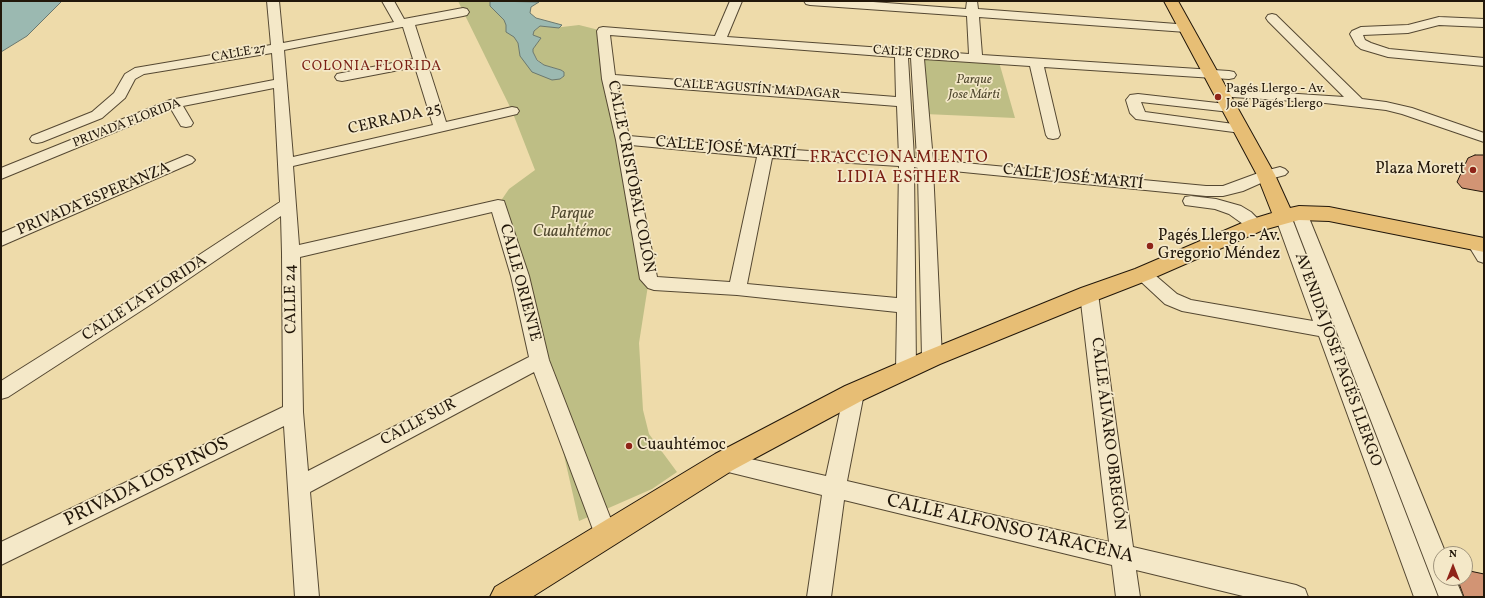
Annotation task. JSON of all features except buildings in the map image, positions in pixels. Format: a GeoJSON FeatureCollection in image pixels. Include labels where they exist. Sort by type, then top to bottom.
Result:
{"type":"FeatureCollection","features":[{"type":"Feature","properties":{"kind":"main road","name":"AVENIDA JOSÉ PAGÉS LLERGO"},"geometry":{"type":"LineString","coordinates":[[1170,1],[1186,28],[1220,75]]}},
{"type":"Feature","properties":{"kind":"main road","name":"AVENIDA JOSÉ PAGÉS LLERGO"},"geometry":{"type":"LineString","coordinates":[[1185,1],[1231,98],[1273,174],[1291,214]]}},
{"type":"Feature","properties":{"kind":"main road","name":"AVENIDA JOSÉ PAGÉS LLERGO"},"geometry":{"type":"LineString","coordinates":[[1231,98],[1241,129],[1273,174]]}},
{"type":"Feature","properties":{"kind":"main road"},"geometry":{"type":"LineString","coordinates":[[505,597],[724,462],[854,393],[932,358],[1088,294],[1143,274],[1256,225],[1291,214],[1329,214],[1362,220],[1481,248]]}},
{"type":"Feature","properties":{"kind":"street","name":"CALLE 24"},"geometry":{"type":"LineString","coordinates":[[273,1],[276,48],[281,83],[291,253],[293,412],[300,486],[307,597]]}},
{"type":"Feature","properties":{"kind":"street"},"geometry":{"type":"LineString","coordinates":[[388,1],[405,23],[420,62],[441,128]]}},
{"type":"Feature","properties":{"kind":"street"},"geometry":{"type":"LineString","coordinates":[[719,40],[736,1]]}},
{"type":"Feature","properties":{"kind":"street"},"geometry":{"type":"LineString","coordinates":[[810,1],[972,7],[1186,28]]}},
{"type":"Feature","properties":{"kind":"street"},"geometry":{"type":"LineString","coordinates":[[972,7],[976,58]]}},
{"type":"Feature","properties":{"kind":"street","name":"CALLE 27"},"geometry":{"type":"LineString","coordinates":[[37,139],[97,115],[120,95],[130,77],[134,74],[463,12]]}},
{"type":"Feature","properties":{"kind":"street"},"geometry":{"type":"LineString","coordinates":[[1272,18],[1357,102]]}},
{"type":"Feature","properties":{"kind":"street"},"geometry":{"type":"LineString","coordinates":[[1484,23],[1439,21],[1408,29],[1365,30],[1356,34],[1363,44],[1383,52],[1484,62]]}},
{"type":"Feature","properties":{"kind":"street","name":"CALLE CEDRO"},"geometry":{"type":"LineString","coordinates":[[603,31],[1220,75]]}},
{"type":"Feature","properties":{"kind":"street","name":"CALLE CRISTÓBAL COLÓN"},"geometry":{"type":"LineString","coordinates":[[603,31],[609,79],[624,145],[649,279],[654,284],[736,289],[907,306]]}},
{"type":"Feature","properties":{"kind":"street"},"geometry":{"type":"LineString","coordinates":[[906,370],[907,166],[904,102],[909,54]]}},
{"type":"Feature","properties":{"kind":"street"},"geometry":{"type":"LineString","coordinates":[[909,54],[925,168],[932,358]]}},
{"type":"Feature","properties":{"kind":"street"},"geometry":{"type":"LineString","coordinates":[[342,77],[420,62]]}},
{"type":"Feature","properties":{"kind":"street"},"geometry":{"type":"LineString","coordinates":[[1036,62],[1054,135]]}},
{"type":"Feature","properties":{"kind":"street","name":"CALLE AGUSTÍN MADAGAR"},"geometry":{"type":"LineString","coordinates":[[609,79],[904,102]]}},
{"type":"Feature","properties":{"kind":"street","name":"PRIVADA FLORIDA"},"geometry":{"type":"LineString","coordinates":[[1,174],[176,103],[281,83]]}},
{"type":"Feature","properties":{"kind":"street"},"geometry":{"type":"LineString","coordinates":[[1241,129],[1141,116],[1137,113],[1134,100],[1135,98],[1231,98],[1357,102],[1386,106],[1407,111],[1484,138]]}},
{"type":"Feature","properties":{"kind":"street"},"geometry":{"type":"LineString","coordinates":[[176,103],[186,123]]}},
{"type":"Feature","properties":{"kind":"street","name":"CERRADA 25"},"geometry":{"type":"LineString","coordinates":[[285,163],[512,111]]}},
{"type":"Feature","properties":{"kind":"street","name":"CALLE JOSÉ MARTÍ"},"geometry":{"type":"LineString","coordinates":[[624,145],[765,157],[907,166],[1216,204],[1235,210],[1256,225]]}},
{"type":"Feature","properties":{"kind":"street"},"geometry":{"type":"LineString","coordinates":[[736,289],[765,157]]}},
{"type":"Feature","properties":{"kind":"street","name":"PRIVADA ESPERANZA"},"geometry":{"type":"LineString","coordinates":[[1,240],[187,160]]}},
{"type":"Feature","properties":{"kind":"street","name":"CALLE JOSÉ MARTÍ"},"geometry":{"type":"LineString","coordinates":[[925,168],[1206,191],[1223,191],[1273,174]]}},
{"type":"Feature","properties":{"kind":"street","name":"CALLE LA FLORIDA"},"geometry":{"type":"LineString","coordinates":[[1,392],[147,298],[288,204]]}},
{"type":"Feature","properties":{"kind":"street","name":"CALLE ORIENTE"},"geometry":{"type":"LineString","coordinates":[[291,253],[498,205],[520,276],[539,360],[606,535]]}},
{"type":"Feature","properties":{"kind":"street","name":"AVENIDA JOSÉ PAGÉS LLERGO"},"geometry":{"type":"LineString","coordinates":[[1291,214],[1325,330],[1426,597]]}},
{"type":"Feature","properties":{"kind":"street","name":"AVENIDA JOSÉ PAGÉS LLERGO"},"geometry":{"type":"LineString","coordinates":[[1291,214],[1433,553]]}},
{"type":"Feature","properties":{"kind":"street"},"geometry":{"type":"LineString","coordinates":[[1143,274],[1171,299],[1188,306],[1325,330]]}},
{"type":"Feature","properties":{"kind":"street","name":"CALLE ÁLVARO OBREGÓN"},"geometry":{"type":"LineString","coordinates":[[1088,294],[1128,597]]}},
{"type":"Feature","properties":{"kind":"street","name":"CALLE SUR"},"geometry":{"type":"LineString","coordinates":[[300,486],[539,360]]}},
{"type":"Feature","properties":{"kind":"street"},"geometry":{"type":"LineString","coordinates":[[820,597],[834,489],[854,393]]}},
{"type":"Feature","properties":{"kind":"street","name":"PRIVADA LOS PINOS"},"geometry":{"type":"LineString","coordinates":[[1,554],[293,412]]}},
{"type":"Feature","properties":{"kind":"street","name":"CALLE ALFONSO TARACENA"},"geometry":{"type":"LineString","coordinates":[[724,462],[1296,597]]}},
{"type":"Feature","properties":{"kind":"street"},"geometry":{"type":"LineString","coordinates":[[1446,586],[1451,597]]}},
{"type":"Feature","properties":{"kind":"green space","name":"Parque Cuauhtémoc"},"geometry":{"type":"Polygon","coordinates":[[[458,1],[490,1],[490,6],[504,20],[518,43],[520,56],[560,79],[564,76],[564,72],[544,65],[537,59],[533,52],[533,49],[541,38],[533,35],[534,31],[540,26],[562,27],[579,25],[603,31],[649,279],[639,343],[643,410],[649,434],[677,472],[652,489],[579,521],[536,333],[498,205],[509,189],[535,170],[512,111],[458,1]]]}},
{"type":"Feature","properties":{"kind":"green space","name":"Parque Jose Márti"},"geometry":{"type":"Polygon","coordinates":[[[919,57],[999,62],[1015,118],[925,114],[919,57]]]}},
{"type":"Feature","properties":{"kind":"water"},"geometry":{"type":"Polygon","coordinates":[[[1,1],[62,1],[27,36],[1,52],[1,1]]]}},
{"type":"Feature","properties":{"kind":"water"},"geometry":{"type":"Polygon","coordinates":[[[490,1],[539,2],[531,7],[530,13],[536,18],[562,25],[559,28],[540,26],[534,31],[533,35],[541,38],[533,49],[533,52],[537,60],[544,65],[561,70],[564,72],[564,76],[560,79],[552,80],[532,72],[520,56],[518,43],[514,37],[506,32],[504,20],[490,6],[490,1]]]}},
{"type":"Feature","properties":{"kind":"place","name":"Pagés Llergo - Av. José Pagés Llergo"},"geometry":{"type":"Point","coordinates":[1218,97]}},
{"type":"Feature","properties":{"kind":"place","name":"Plaza Morett"},"geometry":{"type":"Point","coordinates":[1473,170]}},
{"type":"Feature","properties":{"kind":"place","name":"Pagés Llergo - Av. Gregorio Méndez"},"geometry":{"type":"Point","coordinates":[1150,246]}},
{"type":"Feature","properties":{"kind":"place","name":"Cuauhtémoc"},"geometry":{"type":"Point","coordinates":[629,446]}},
{"type":"Feature","properties":{"kind":"district","name":"COLONIA FLORIDA"},"geometry":{"type":"Point","coordinates":[372,67]}},
{"type":"Feature","properties":{"kind":"district","name":"FRACCIONAMIENTO LIDIA ESTHER"},"geometry":{"type":"Point","coordinates":[899,169]}}]}
